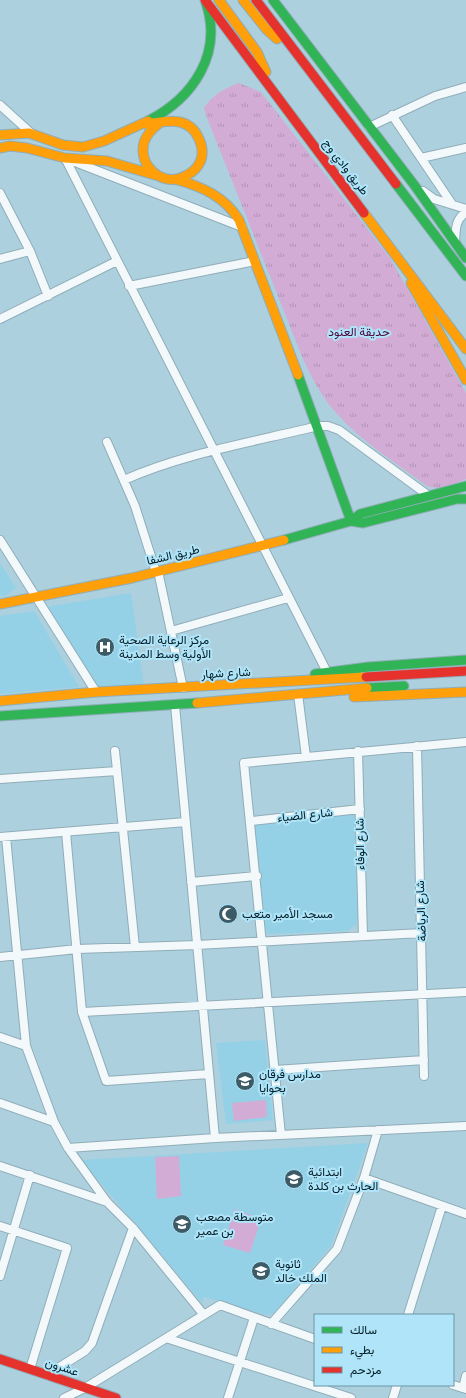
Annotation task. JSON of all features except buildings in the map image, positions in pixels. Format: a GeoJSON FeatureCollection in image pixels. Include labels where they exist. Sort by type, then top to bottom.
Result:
{"type":"FeatureCollection","features":[{"type":"Feature","properties":{"kind":"main road","name":"طريق وادي وج"},"geometry":{"type":"LineString","coordinates":[[205,0],[274,90],[466,349]]}},
{"type":"Feature","properties":{"kind":"main road"},"geometry":{"type":"LineString","coordinates":[[0,134],[32,134],[66,147],[82,148],[96,145],[162,112],[179,100],[194,82],[204,65],[209,48],[212,26],[210,12],[205,0]]}},
{"type":"Feature","properties":{"kind":"main road"},"geometry":{"type":"LineString","coordinates":[[219,0],[257,52],[274,90]]}},
{"type":"Feature","properties":{"kind":"main road"},"geometry":{"type":"LineString","coordinates":[[243,0],[267,30],[303,64]]}},
{"type":"Feature","properties":{"kind":"main road"},"geometry":{"type":"LineString","coordinates":[[256,0],[303,64],[466,276]]}},
{"type":"Feature","properties":{"kind":"main road"},"geometry":{"type":"LineString","coordinates":[[273,0],[415,186],[466,258]]}},
{"type":"Feature","properties":{"kind":"main road"},"geometry":{"type":"LineString","coordinates":[[156,176],[145,164],[142,154],[146,135],[156,124],[162,112]]}},
{"type":"Feature","properties":{"kind":"main road"},"geometry":{"type":"LineString","coordinates":[[138,125],[156,124],[171,120],[181,121],[190,126],[197,133],[201,142],[202,152],[200,162],[195,170],[187,177],[178,180]]}},
{"type":"Feature","properties":{"kind":"main road"},"geometry":{"type":"LineString","coordinates":[[0,148],[10,146],[27,148],[65,158],[107,161],[168,180],[178,180],[195,184],[227,202],[234,210],[242,227],[318,426],[351,521]]}},
{"type":"Feature","properties":{"kind":"main road"},"geometry":{"type":"LineString","coordinates":[[391,248],[466,380]]}},
{"type":"Feature","properties":{"kind":"main road"},"geometry":{"type":"LineString","coordinates":[[351,521],[360,514],[466,486]]}},
{"type":"Feature","properties":{"kind":"main road"},"geometry":{"type":"LineString","coordinates":[[351,521],[363,523],[466,498]]}},
{"type":"Feature","properties":{"kind":"main road","name":"طريق الشفا"},"geometry":{"type":"LineString","coordinates":[[0,604],[38,598],[157,572],[263,546],[351,521]]}},
{"type":"Feature","properties":{"kind":"main road"},"geometry":{"type":"LineString","coordinates":[[254,684],[327,672],[466,660]]}},
{"type":"Feature","properties":{"kind":"main road","name":"شارع شهار"},"geometry":{"type":"LineString","coordinates":[[0,701],[96,692],[466,671]]}},
{"type":"Feature","properties":{"kind":"main road"},"geometry":{"type":"LineString","coordinates":[[0,716],[175,705],[423,684]]}},
{"type":"Feature","properties":{"kind":"main road"},"geometry":{"type":"LineString","coordinates":[[298,694],[306,699],[466,692]]}},
{"type":"Feature","properties":{"kind":"main road","name":"عشرون"},"geometry":{"type":"LineString","coordinates":[[0,1359],[116,1398]]}},
{"type":"Feature","properties":{"kind":"street"},"geometry":{"type":"LineString","coordinates":[[369,127],[392,115],[451,91],[466,87]]}},
{"type":"Feature","properties":{"kind":"street"},"geometry":{"type":"LineString","coordinates":[[0,105],[32,134]]}},
{"type":"Feature","properties":{"kind":"street"},"geometry":{"type":"LineString","coordinates":[[392,115],[452,204]]}},
{"type":"Feature","properties":{"kind":"street"},"geometry":{"type":"LineString","coordinates":[[421,158],[466,148]]}},
{"type":"Feature","properties":{"kind":"street"},"geometry":{"type":"LineString","coordinates":[[65,158],[242,227]]}},
{"type":"Feature","properties":{"kind":"street"},"geometry":{"type":"LineString","coordinates":[[65,158],[213,451],[327,672]]}},
{"type":"Feature","properties":{"kind":"street"},"geometry":{"type":"LineString","coordinates":[[415,186],[434,199],[466,208]]}},
{"type":"Feature","properties":{"kind":"street"},"geometry":{"type":"LineString","coordinates":[[0,193],[2,203],[30,251],[48,296]]}},
{"type":"Feature","properties":{"kind":"street"},"geometry":{"type":"LineString","coordinates":[[455,242],[456,224],[460,216],[466,212]]}},
{"type":"Feature","properties":{"kind":"street"},"geometry":{"type":"LineString","coordinates":[[0,259],[30,251]]}},
{"type":"Feature","properties":{"kind":"street"},"geometry":{"type":"LineString","coordinates":[[0,319],[117,261]]}},
{"type":"Feature","properties":{"kind":"street"},"geometry":{"type":"LineString","coordinates":[[129,286],[255,261]]}},
{"type":"Feature","properties":{"kind":"street"},"geometry":{"type":"LineString","coordinates":[[124,480],[152,468],[213,451],[318,426],[328,426],[339,430],[429,496]]}},
{"type":"Feature","properties":{"kind":"street"},"geometry":{"type":"LineString","coordinates":[[107,442],[135,506],[157,572],[171,631],[182,688]]}},
{"type":"Feature","properties":{"kind":"street"},"geometry":{"type":"LineString","coordinates":[[0,540],[96,692]]}},
{"type":"Feature","properties":{"kind":"street"},"geometry":{"type":"LineString","coordinates":[[171,631],[288,598]]}},
{"type":"Feature","properties":{"kind":"street"},"geometry":{"type":"LineString","coordinates":[[298,694],[306,757]]}},
{"type":"Feature","properties":{"kind":"street"},"geometry":{"type":"LineString","coordinates":[[175,705],[215,1138]]}},
{"type":"Feature","properties":{"kind":"street"},"geometry":{"type":"LineString","coordinates":[[281,1135],[257,876],[244,762],[466,742]]}},
{"type":"Feature","properties":{"kind":"street","name":"شارع الرياضة"},"geometry":{"type":"LineString","coordinates":[[417,746],[424,994],[424,1076]]}},
{"type":"Feature","properties":{"kind":"street"},"geometry":{"type":"LineString","coordinates":[[115,751],[135,947]]}},
{"type":"Feature","properties":{"kind":"street","name":"شارع الوفاء"},"geometry":{"type":"LineString","coordinates":[[358,752],[363,936]]}},
{"type":"Feature","properties":{"kind":"street"},"geometry":{"type":"LineString","coordinates":[[0,779],[117,771]]}},
{"type":"Feature","properties":{"kind":"street","name":"شارع الضياء"},"geometry":{"type":"LineString","coordinates":[[251,821],[360,809]]}},
{"type":"Feature","properties":{"kind":"street"},"geometry":{"type":"LineString","coordinates":[[186,822],[3,837],[26,1046],[54,1122],[68,1148],[107,1202],[133,1228],[204,1315]]}},
{"type":"Feature","properties":{"kind":"street"},"geometry":{"type":"LineString","coordinates":[[66,832],[82,1012],[106,1081],[209,1074]]}},
{"type":"Feature","properties":{"kind":"street"},"geometry":{"type":"LineString","coordinates":[[191,882],[257,876]]}},
{"type":"Feature","properties":{"kind":"street"},"geometry":{"type":"LineString","coordinates":[[0,957],[77,949],[197,945],[263,940],[422,933]]}},
{"type":"Feature","properties":{"kind":"street"},"geometry":{"type":"LineString","coordinates":[[82,1012],[466,992]]}},
{"type":"Feature","properties":{"kind":"street"},"geometry":{"type":"LineString","coordinates":[[0,1037],[26,1046]]}},
{"type":"Feature","properties":{"kind":"street"},"geometry":{"type":"LineString","coordinates":[[275,1070],[424,1060]]}},
{"type":"Feature","properties":{"kind":"street"},"geometry":{"type":"LineString","coordinates":[[0,1103],[54,1122]]}},
{"type":"Feature","properties":{"kind":"street"},"geometry":{"type":"LineString","coordinates":[[68,1148],[215,1138],[466,1126]]}},
{"type":"Feature","properties":{"kind":"street"},"geometry":{"type":"LineString","coordinates":[[271,1324],[337,1249],[364,1178],[378,1130]]}},
{"type":"Feature","properties":{"kind":"street"},"geometry":{"type":"LineString","coordinates":[[0,1166],[107,1202]]}},
{"type":"Feature","properties":{"kind":"street"},"geometry":{"type":"LineString","coordinates":[[0,1276],[30,1175]]}},
{"type":"Feature","properties":{"kind":"street"},"geometry":{"type":"LineString","coordinates":[[364,1178],[466,1214]]}},
{"type":"Feature","properties":{"kind":"street"},"geometry":{"type":"LineString","coordinates":[[408,1314],[442,1206]]}},
{"type":"Feature","properties":{"kind":"street"},"geometry":{"type":"LineString","coordinates":[[0,1226],[67,1248],[30,1369]]}},
{"type":"Feature","properties":{"kind":"street"},"geometry":{"type":"LineString","coordinates":[[47,1375],[85,1351],[92,1343],[133,1228]]}},
{"type":"Feature","properties":{"kind":"street"},"geometry":{"type":"LineString","coordinates":[[64,1398],[85,1388],[220,1305],[314,1338]]}},
{"type":"Feature","properties":{"kind":"street"},"geometry":{"type":"LineString","coordinates":[[228,1398],[254,1318]]}},
{"type":"Feature","properties":{"kind":"street"},"geometry":{"type":"LineString","coordinates":[[166,1338],[351,1398]]}},
{"type":"Feature","properties":{"kind":"street"},"geometry":{"type":"LineString","coordinates":[[454,1385],[464,1389],[466,1376]]}},
{"type":"Feature","properties":{"kind":"street"},"geometry":{"type":"LineString","coordinates":[[393,1398],[397,1386]]}},
{"type":"Feature","properties":{"kind":"shaded area"},"geometry":{"type":"Polygon","coordinates":[[[0,563],[16,588],[4,597],[0,594],[0,563]]]}},
{"type":"Feature","properties":{"kind":"shaded area","name":"مركز الرعاية الصحية الأولية وسط المدينة"},"geometry":{"type":"Polygon","coordinates":[[[131,593],[144,686],[97,687],[46,607],[131,593]]]}},
{"type":"Feature","properties":{"kind":"shaded area"},"geometry":{"type":"Polygon","coordinates":[[[34,611],[79,687],[0,694],[0,616],[34,611]]]}},
{"type":"Feature","properties":{"kind":"shaded area"},"geometry":{"type":"Polygon","coordinates":[[[354,813],[358,917],[356,925],[347,931],[268,934],[265,928],[255,827],[260,822],[354,813]]]}},
{"type":"Feature","properties":{"kind":"shaded area","name":"مدارس فرقان بحوايا"},"geometry":{"type":"Polygon","coordinates":[[[265,1040],[273,1120],[226,1124],[216,1043],[265,1040]]]}},
{"type":"Feature","properties":{"kind":"shaded area"},"geometry":{"type":"Polygon","coordinates":[[[368,1143],[331,1246],[274,1313],[266,1315],[204,1297],[202,1303],[81,1160],[368,1143]]]}},
{"type":"Feature","properties":{"kind":"green space","name":"حديقة العنود"},"geometry":{"type":"Polygon","coordinates":[[[239,83],[261,92],[390,258],[466,393],[466,479],[452,485],[437,488],[427,486],[357,434],[332,408],[318,388],[303,359],[204,108],[220,92],[239,83]]]}},
{"type":"Feature","properties":{"kind":"green space"},"geometry":{"type":"Polygon","coordinates":[[[266,1100],[267,1117],[234,1121],[232,1103],[266,1100]]]}},
{"type":"Feature","properties":{"kind":"green space"},"geometry":{"type":"Polygon","coordinates":[[[179,1156],[181,1196],[157,1199],[155,1157],[179,1156]]]}},
{"type":"Feature","properties":{"kind":"green space"},"geometry":{"type":"Polygon","coordinates":[[[235,1209],[261,1219],[250,1253],[223,1245],[235,1209]]]}},
{"type":"Feature","properties":{"kind":"traffic: fast"},"geometry":{"type":"LineString","coordinates":[[273,0],[415,186],[466,258]]}},
{"type":"Feature","properties":{"kind":"traffic: fast"},"geometry":{"type":"LineString","coordinates":[[148,121],[178,100],[191,87],[200,72],[207,57],[210,40],[210,22],[206,3]]}},
{"type":"Feature","properties":{"kind":"traffic: fast"},"geometry":{"type":"LineString","coordinates":[[396,184],[466,276]]}},
{"type":"Feature","properties":{"kind":"traffic: fast"},"geometry":{"type":"LineString","coordinates":[[298,375],[351,521]]}},
{"type":"Feature","properties":{"kind":"traffic: fast"},"geometry":{"type":"LineString","coordinates":[[284,540],[351,521],[360,514],[466,486]]}},
{"type":"Feature","properties":{"kind":"traffic: fast"},"geometry":{"type":"LineString","coordinates":[[351,521],[363,523],[457,499],[466,499]]}},
{"type":"Feature","properties":{"kind":"traffic: fast"},"geometry":{"type":"LineString","coordinates":[[315,674],[368,667],[466,660]]}},
{"type":"Feature","properties":{"kind":"traffic: fast"},"geometry":{"type":"LineString","coordinates":[[367,688],[404,686]]}},
{"type":"Feature","properties":{"kind":"traffic: fast"},"geometry":{"type":"LineString","coordinates":[[0,716],[197,703]]}},
{"type":"Feature","properties":{"kind":"traffic: slow"},"geometry":{"type":"LineString","coordinates":[[219,0],[257,52],[266,72]]}},
{"type":"Feature","properties":{"kind":"traffic: slow"},"geometry":{"type":"LineString","coordinates":[[243,0],[267,30],[277,39]]}},
{"type":"Feature","properties":{"kind":"traffic: slow"},"geometry":{"type":"LineString","coordinates":[[0,135],[29,133],[63,145],[83,147],[104,141],[148,121]]}},
{"type":"Feature","properties":{"kind":"traffic: slow"},"geometry":{"type":"LineString","coordinates":[[146,124],[161,122],[169,121],[176,121],[189,126],[195,131],[201,144],[201,160],[194,171],[177,179],[166,179],[157,175],[150,169],[145,161],[143,151],[144,141],[151,131],[161,122]]}},
{"type":"Feature","properties":{"kind":"traffic: slow"},"geometry":{"type":"LineString","coordinates":[[0,148],[10,146],[27,148],[65,158],[107,161],[155,175]]}},
{"type":"Feature","properties":{"kind":"traffic: slow"},"geometry":{"type":"LineString","coordinates":[[178,180],[213,194],[227,205],[239,220],[298,375]]}},
{"type":"Feature","properties":{"kind":"traffic: slow"},"geometry":{"type":"LineString","coordinates":[[364,213],[466,349]]}},
{"type":"Feature","properties":{"kind":"traffic: slow"},"geometry":{"type":"LineString","coordinates":[[411,283],[466,380]]}},
{"type":"Feature","properties":{"kind":"traffic: slow"},"geometry":{"type":"LineString","coordinates":[[0,604],[132,578],[284,540]]}},
{"type":"Feature","properties":{"kind":"traffic: slow"},"geometry":{"type":"LineString","coordinates":[[0,701],[96,692],[366,677]]}},
{"type":"Feature","properties":{"kind":"traffic: slow"},"geometry":{"type":"LineString","coordinates":[[197,703],[367,688]]}},
{"type":"Feature","properties":{"kind":"traffic: slow"},"geometry":{"type":"LineString","coordinates":[[354,697],[466,692]]}},
{"type":"Feature","properties":{"kind":"traffic: jam"},"geometry":{"type":"LineString","coordinates":[[205,0],[364,213]]}},
{"type":"Feature","properties":{"kind":"traffic: jam"},"geometry":{"type":"LineString","coordinates":[[256,0],[396,184]]}},
{"type":"Feature","properties":{"kind":"traffic: jam"},"geometry":{"type":"LineString","coordinates":[[366,677],[466,671]]}},
{"type":"Feature","properties":{"kind":"traffic: jam"},"geometry":{"type":"LineString","coordinates":[[0,1359],[116,1398]]}},
{"type":"Feature","properties":{"kind":"place","name":"مركز الرعاية الصحية الأولية وسط المدينة"},"geometry":{"type":"Point","coordinates":[105,647]}},
{"type":"Feature","properties":{"kind":"place","name":"مسجد الأمير متعب"},"geometry":{"type":"Point","coordinates":[228,914]}},
{"type":"Feature","properties":{"kind":"place","name":"مدارس فرقان بحوايا"},"geometry":{"type":"Point","coordinates":[245,1081]}},
{"type":"Feature","properties":{"kind":"place","name":"ابتدائية الحارث بن كلدة"},"geometry":{"type":"Point","coordinates":[294,1179]}},
{"type":"Feature","properties":{"kind":"place","name":"متوسطة مصعب بن عمير"},"geometry":{"type":"Point","coordinates":[182,1224]}},
{"type":"Feature","properties":{"kind":"place","name":"ثانوية الملك خالد"},"geometry":{"type":"Point","coordinates":[261,1271]}}]}
